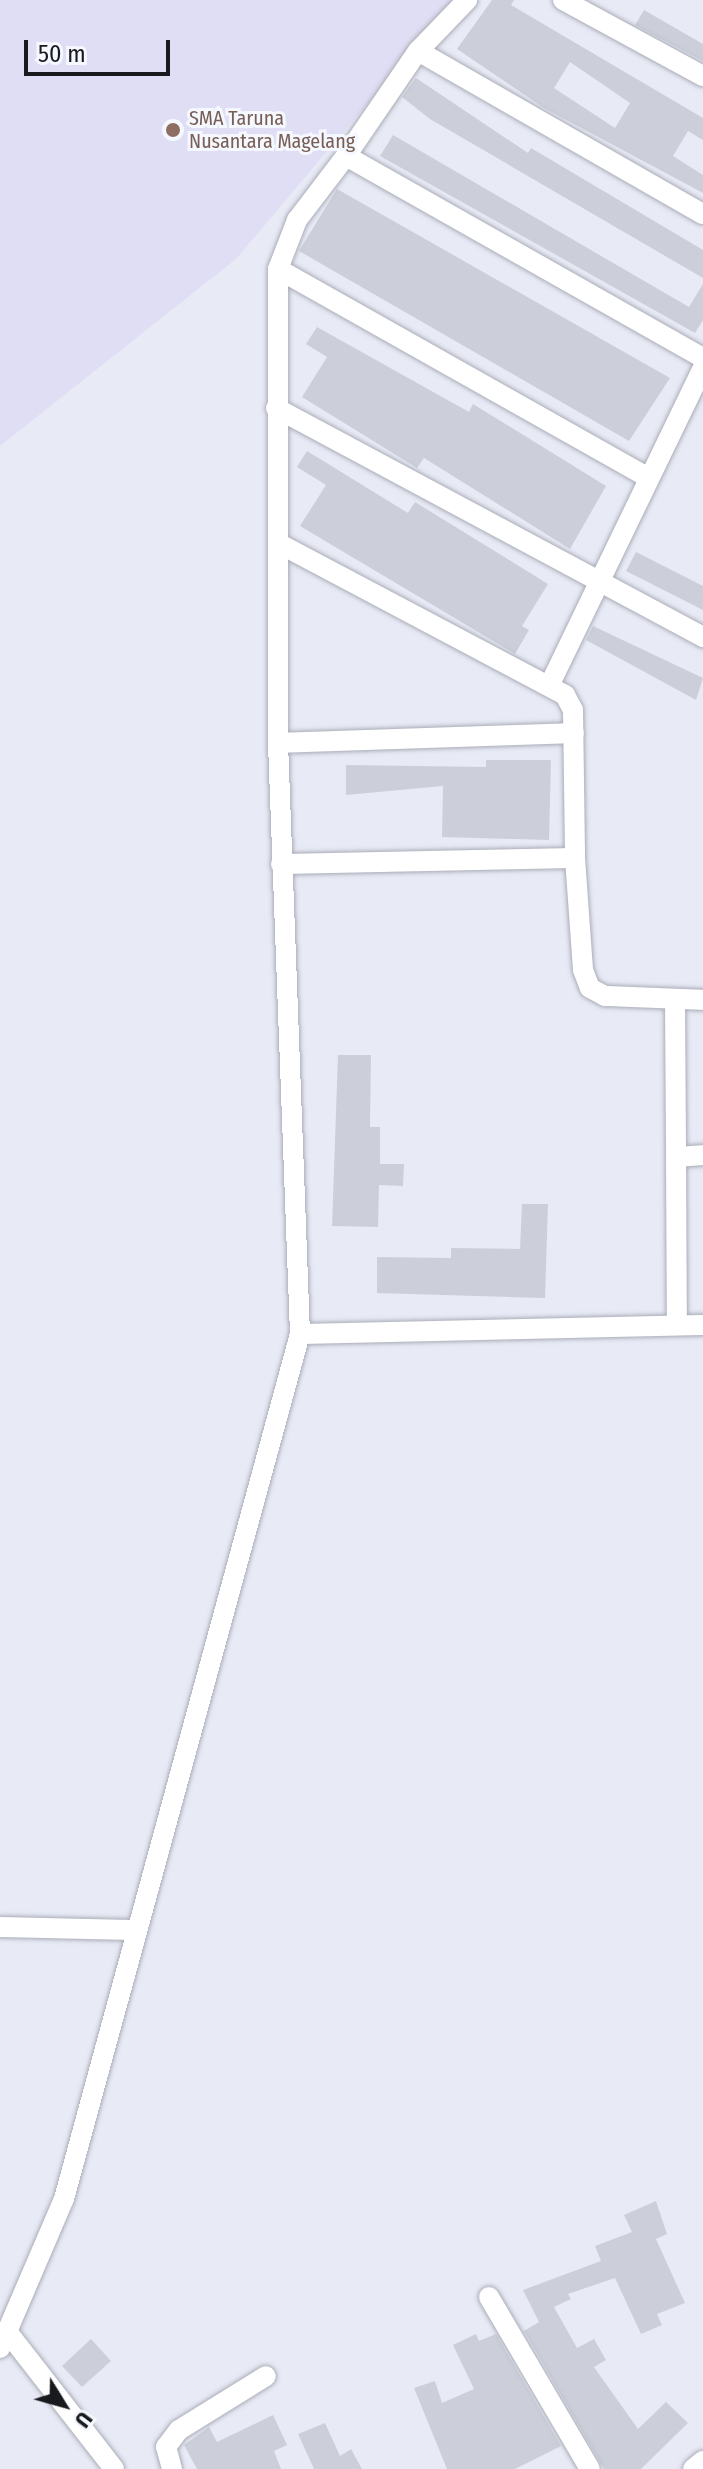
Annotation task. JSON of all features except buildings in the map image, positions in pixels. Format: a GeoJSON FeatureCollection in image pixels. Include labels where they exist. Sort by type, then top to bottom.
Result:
{"type":"FeatureCollection","features":[{"type":"Feature","properties":{"kind":"street"},"geometry":{"type":"LineString","coordinates":[[114,2469],[4,2341],[64,2199],[133,1930],[300,1334],[278,743],[278,269],[297,220],[346,156],[418,51],[467,0]]}},
{"type":"Feature","properties":{"kind":"street"},"geometry":{"type":"LineString","coordinates":[[563,0],[703,76]]}},
{"type":"Feature","properties":{"kind":"street"},"geometry":{"type":"LineString","coordinates":[[418,51],[703,214]]}},
{"type":"Feature","properties":{"kind":"street"},"geometry":{"type":"LineString","coordinates":[[346,156],[703,358]]}},
{"type":"Feature","properties":{"kind":"street"},"geometry":{"type":"LineString","coordinates":[[278,269],[649,478]]}},
{"type":"Feature","properties":{"kind":"street"},"geometry":{"type":"LineString","coordinates":[[551,682],[703,367]]}},
{"type":"Feature","properties":{"kind":"street"},"geometry":{"type":"LineString","coordinates":[[276,408],[600,577],[703,637]]}},
{"type":"Feature","properties":{"kind":"street"},"geometry":{"type":"LineString","coordinates":[[278,543],[551,682],[573,710],[575,858],[583,970],[590,988],[605,996],[675,1002],[703,1000]]}},
{"type":"Feature","properties":{"kind":"street"},"geometry":{"type":"LineString","coordinates":[[278,743],[574,733]]}},
{"type":"Feature","properties":{"kind":"street"},"geometry":{"type":"LineString","coordinates":[[281,864],[575,858]]}},
{"type":"Feature","properties":{"kind":"street"},"geometry":{"type":"LineString","coordinates":[[675,1002],[677,1325]]}},
{"type":"Feature","properties":{"kind":"street"},"geometry":{"type":"LineString","coordinates":[[676,1157],[703,1155]]}},
{"type":"Feature","properties":{"kind":"street"},"geometry":{"type":"LineString","coordinates":[[300,1334],[703,1325]]}},
{"type":"Feature","properties":{"kind":"street"},"geometry":{"type":"LineString","coordinates":[[0,1927],[133,1930]]}},
{"type":"Feature","properties":{"kind":"street"},"geometry":{"type":"LineString","coordinates":[[489,2297],[590,2469]]}},
{"type":"Feature","properties":{"kind":"street"},"geometry":{"type":"LineString","coordinates":[[172,2469],[166,2447],[179,2430],[266,2376]]}},
{"type":"Feature","properties":{"kind":"street"},"geometry":{"type":"LineString","coordinates":[[693,2469],[703,2461]]}},
{"type":"Feature","properties":{"kind":"shaded area","name":"SMA Taruna Nusantara Magelang"},"geometry":{"type":"Polygon","coordinates":[[[0,0],[455,0],[236,259],[0,446],[0,0]]]}},
{"type":"Feature","properties":{"kind":"place","name":"SMA Taruna Nusantara Magelang"},"geometry":{"type":"Point","coordinates":[173,130]}}]}
